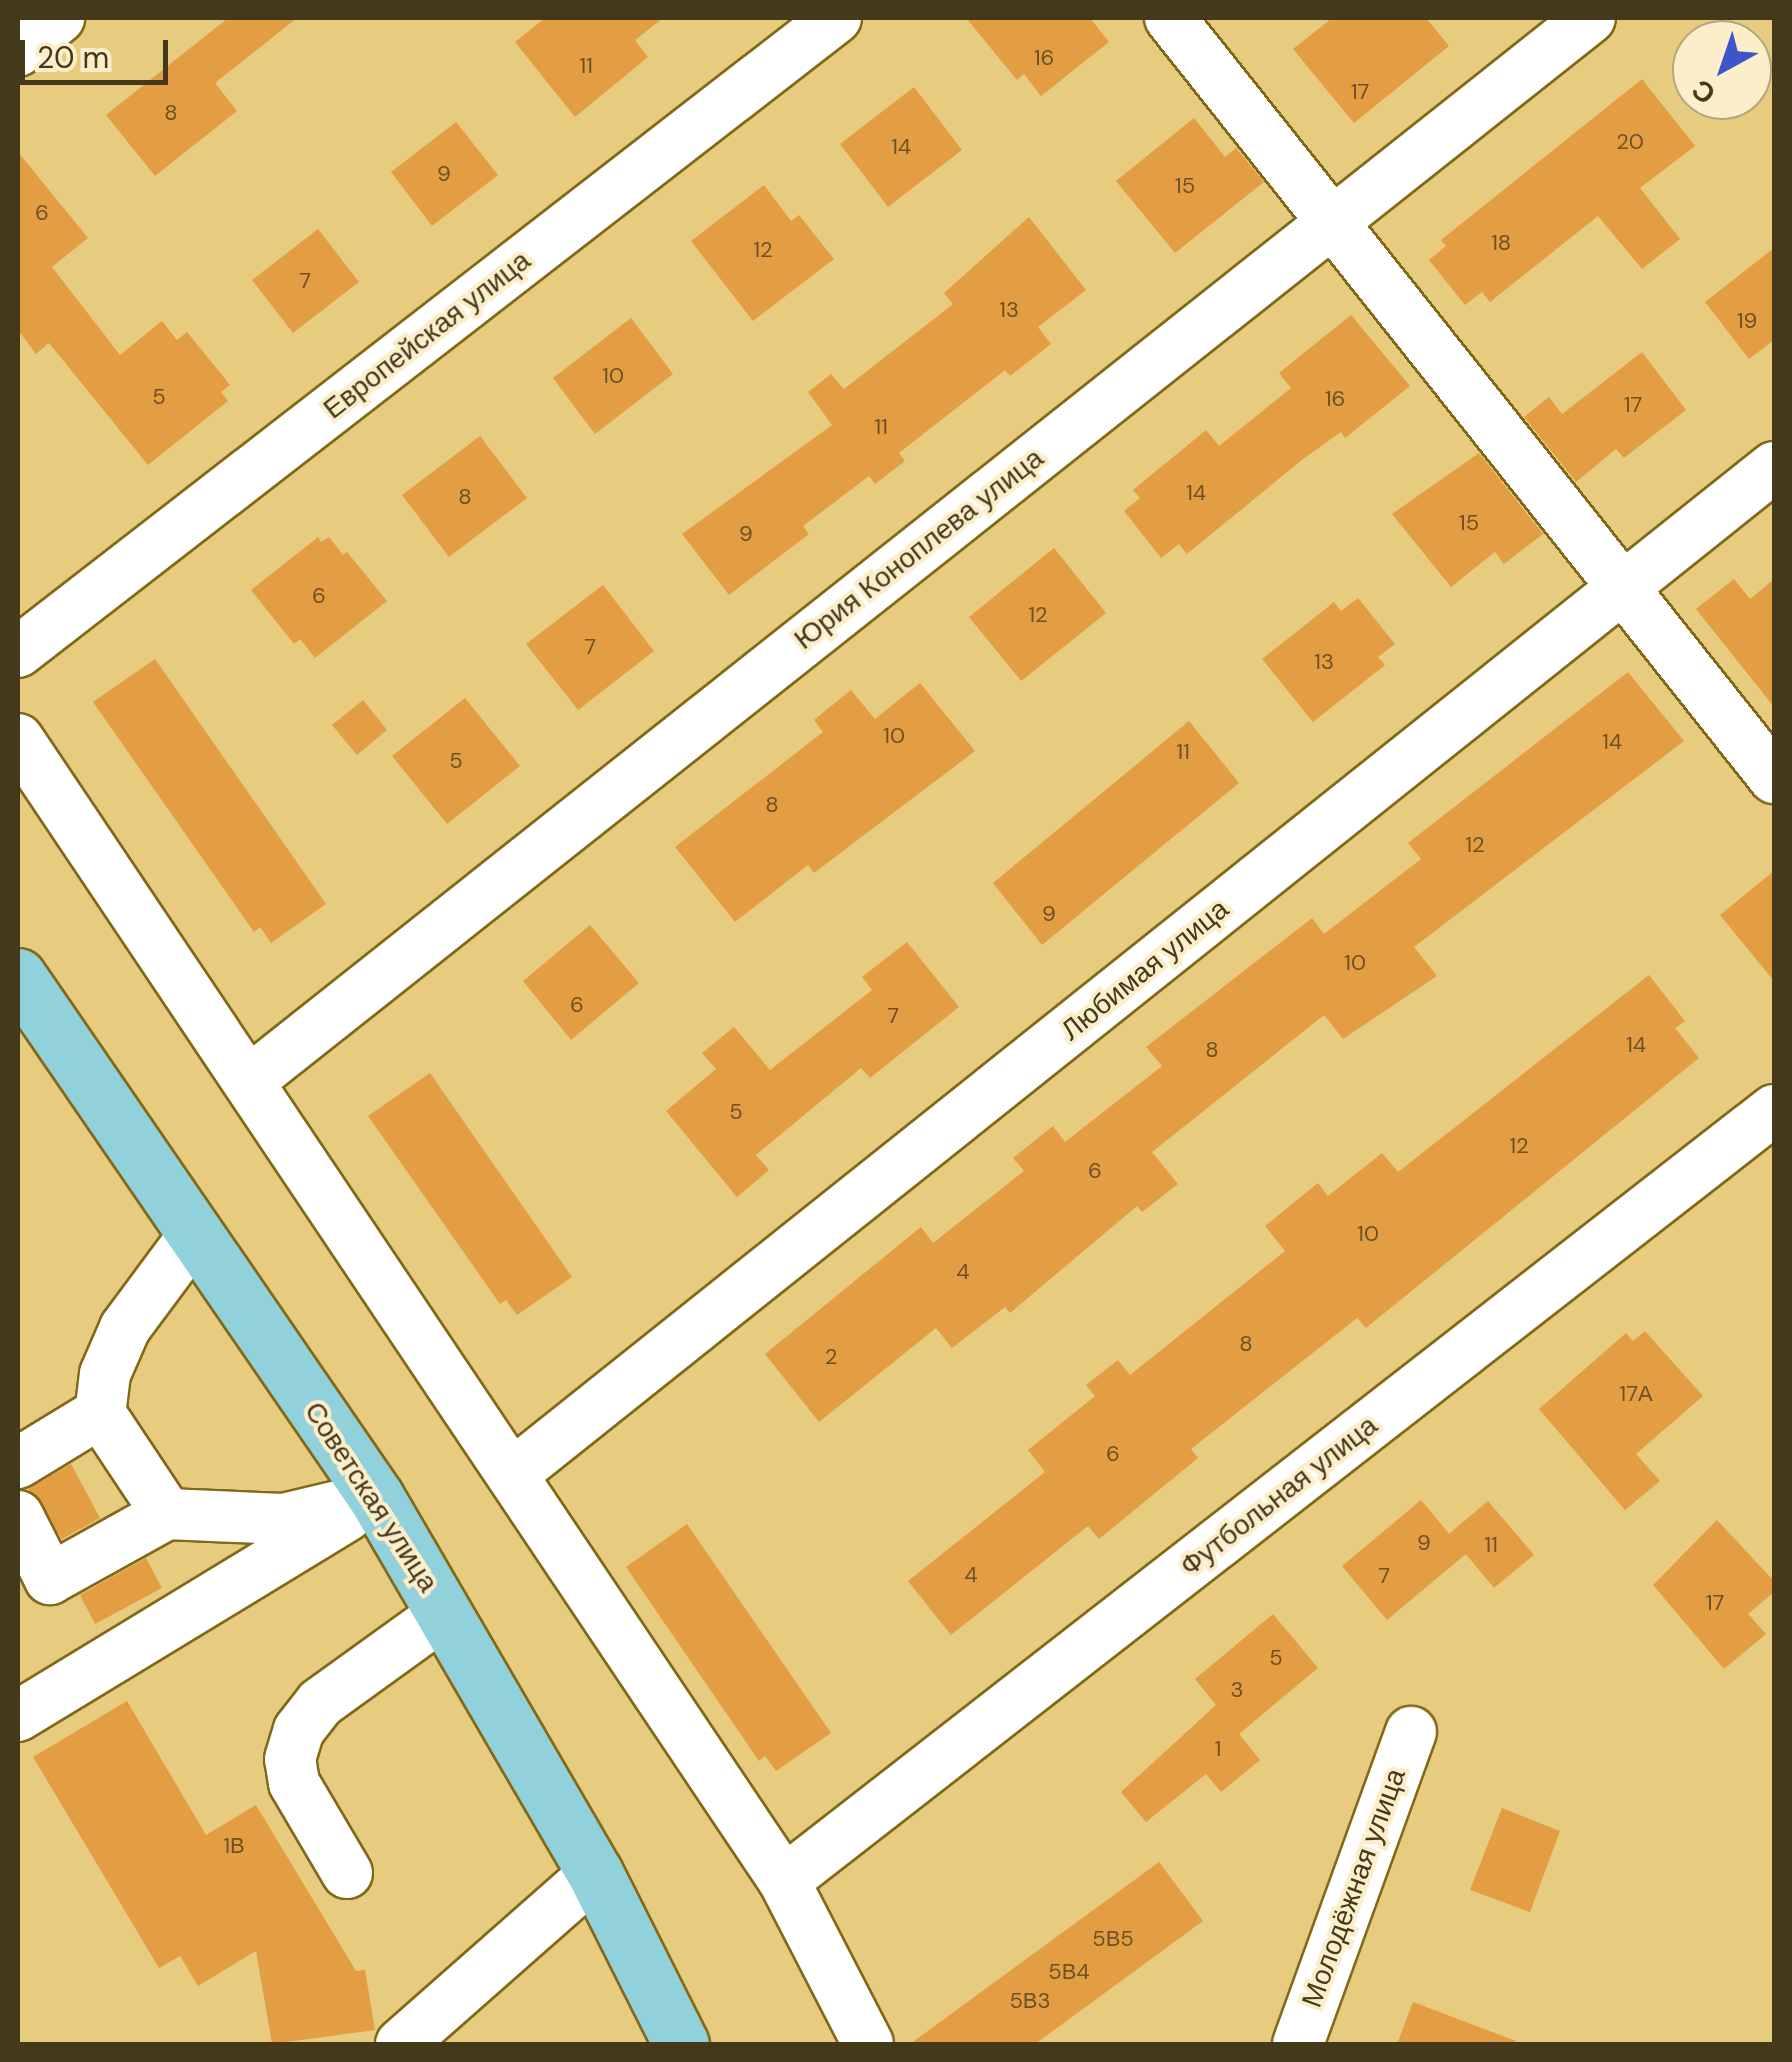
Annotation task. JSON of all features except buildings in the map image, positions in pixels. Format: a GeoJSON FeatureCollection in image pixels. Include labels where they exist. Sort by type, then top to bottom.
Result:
{"type":"FeatureCollection","features":[{"type":"Feature","properties":{"kind":"main road","name":"Советская улица"},"geometry":{"type":"LineString","coordinates":[[18,976],[376,1497],[594,1873],[680,2044]]}},
{"type":"Feature","properties":{"kind":"street"},"geometry":{"type":"LineString","coordinates":[[18,50],[59,18]]}},
{"type":"Feature","properties":{"kind":"street","name":"Европейская улица"},"geometry":{"type":"LineString","coordinates":[[18,652],[836,18]]}},
{"type":"Feature","properties":{"kind":"street"},"geometry":{"type":"LineString","coordinates":[[1170,18],[1774,778]]}},
{"type":"Feature","properties":{"kind":"street","name":"Юрия Коноплева улица"},"geometry":{"type":"LineString","coordinates":[[249,1081],[1590,18]]}},
{"type":"Feature","properties":{"kind":"street","name":"Любимая улица"},"geometry":{"type":"LineString","coordinates":[[514,1472],[1774,467]]}},
{"type":"Feature","properties":{"kind":"street"},"geometry":{"type":"LineString","coordinates":[[18,739],[514,1472],[784,1881],[868,2044]]}},
{"type":"Feature","properties":{"kind":"street","name":"Футбольная улица"},"geometry":{"type":"LineString","coordinates":[[784,1881],[1774,1110]]}},
{"type":"Feature","properties":{"kind":"street"},"geometry":{"type":"LineString","coordinates":[[167,1514],[100,1413],[105,1374],[125,1328],[194,1235]]}},
{"type":"Feature","properties":{"kind":"street"},"geometry":{"type":"LineString","coordinates":[[18,1463],[100,1413]]}},
{"type":"Feature","properties":{"kind":"street"},"geometry":{"type":"LineString","coordinates":[[18,1516],[50,1579],[167,1514],[283,1519],[376,1497]]}},
{"type":"Feature","properties":{"kind":"street"},"geometry":{"type":"LineString","coordinates":[[18,1716],[376,1497]]}},
{"type":"Feature","properties":{"kind":"street"},"geometry":{"type":"LineString","coordinates":[[347,1874],[294,1783],[290,1758],[299,1730],[320,1703],[445,1614]]}},
{"type":"Feature","properties":{"kind":"street","name":"Молодёжная улица"},"geometry":{"type":"LineString","coordinates":[[1298,2044],[1410,1732]]}},
{"type":"Feature","properties":{"kind":"street"},"geometry":{"type":"LineString","coordinates":[[402,2044],[594,1873]]}}]}
